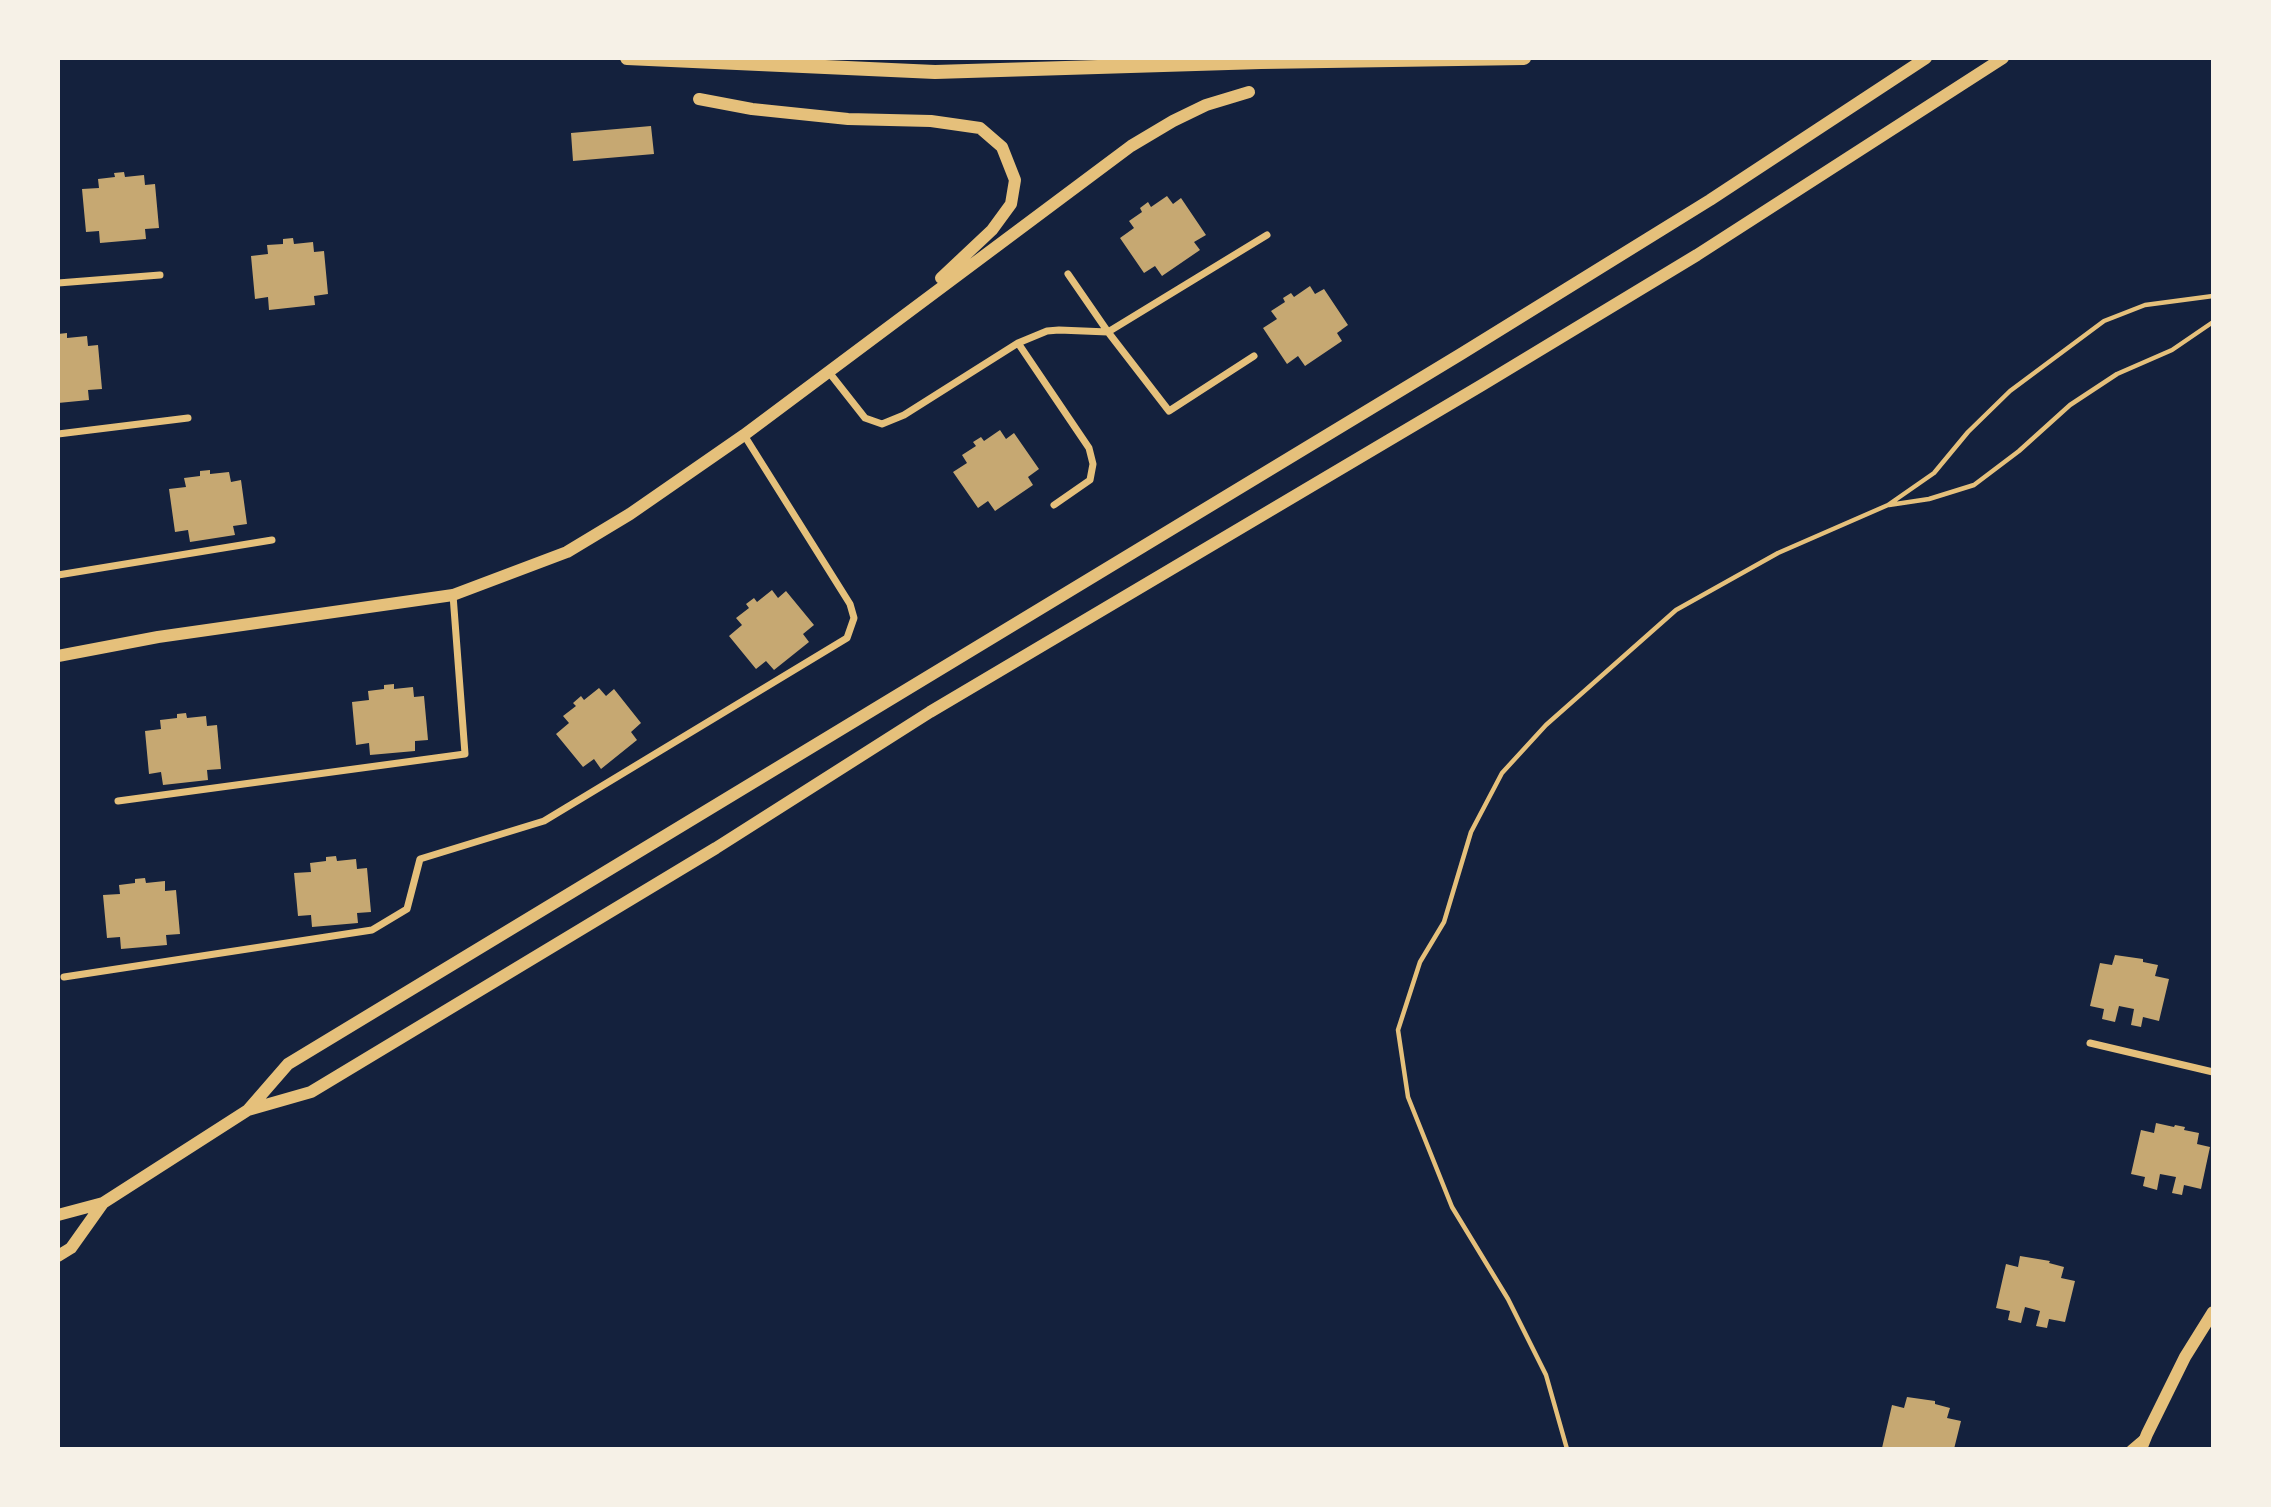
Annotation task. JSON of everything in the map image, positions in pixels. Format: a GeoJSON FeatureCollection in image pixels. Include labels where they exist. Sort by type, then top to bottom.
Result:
{"type":"FeatureCollection","features":[{"type":"Feature","properties":{"kind":"main road"},"geometry":{"type":"LineString","coordinates":[[627,58],[935,72],[1261,62],[1524,58]]}},
{"type":"Feature","properties":{"kind":"street"},"geometry":{"type":"LineString","coordinates":[[58,1215],[103,1203],[248,1110],[288,1064],[1461,354],[1710,200],[1926,58]]}},
{"type":"Feature","properties":{"kind":"street"},"geometry":{"type":"LineString","coordinates":[[248,1110],[311,1092],[716,848],[930,712],[1482,386],[1685,262],[2003,58]]}},
{"type":"Feature","properties":{"kind":"street"},"geometry":{"type":"LineString","coordinates":[[58,656],[158,637],[453,595],[567,552],[630,514],[744,435],[1131,146],[1206,105],[1249,92]]}},
{"type":"Feature","properties":{"kind":"street"},"geometry":{"type":"LineString","coordinates":[[699,99],[766,111],[848,119],[932,121],[980,128],[1002,147],[1015,180],[1011,204],[992,230],[892,323]]}},
{"type":"Feature","properties":{"kind":"street"},"geometry":{"type":"LineString","coordinates":[[828,371],[865,418],[882,424],[904,415],[1018,343],[1047,331],[1108,332],[1267,235]]}},
{"type":"Feature","properties":{"kind":"street"},"geometry":{"type":"LineString","coordinates":[[1068,274],[1108,332],[1169,411],[1254,356]]}},
{"type":"Feature","properties":{"kind":"street"},"geometry":{"type":"LineString","coordinates":[[58,283],[160,275]]}},
{"type":"Feature","properties":{"kind":"street"},"geometry":{"type":"LineString","coordinates":[[1018,343],[1089,448],[1093,464],[1090,480],[1054,505]]}},
{"type":"Feature","properties":{"kind":"street"},"geometry":{"type":"LineString","coordinates":[[58,434],[188,418]]}},
{"type":"Feature","properties":{"kind":"street"},"geometry":{"type":"LineString","coordinates":[[64,977],[372,930],[407,909],[420,859],[544,821],[847,638],[854,618],[850,604],[744,435]]}},
{"type":"Feature","properties":{"kind":"street"},"geometry":{"type":"LineString","coordinates":[[58,575],[272,540]]}},
{"type":"Feature","properties":{"kind":"street"},"geometry":{"type":"LineString","coordinates":[[118,801],[465,754],[453,595]]}},
{"type":"Feature","properties":{"kind":"street"},"geometry":{"type":"LineString","coordinates":[[2090,1043],[2213,1072]]}},
{"type":"Feature","properties":{"kind":"street"},"geometry":{"type":"LineString","coordinates":[[58,1256],[71,1248],[103,1203]]}},
{"type":"Feature","properties":{"kind":"street"},"geometry":{"type":"LineString","coordinates":[[2141,1449],[2185,1357],[2213,1312]]}},
{"type":"Feature","properties":{"kind":"street"},"geometry":{"type":"LineString","coordinates":[[2130,1449],[2147,1434]]}},
{"type":"Feature","properties":{"kind":"lane"},"geometry":{"type":"LineString","coordinates":[[1567,1449],[1546,1375],[1508,1299],[1452,1207],[1408,1097],[1398,1030],[1420,962],[1444,922],[1471,832],[1502,773],[1546,724],[1676,610],[1777,553],[1888,505],[1934,473],[1968,432],[2010,391],[2104,321],[2145,305],[2213,296]]}},
{"type":"Feature","properties":{"kind":"lane"},"geometry":{"type":"LineString","coordinates":[[1888,505],[1929,499],[1974,485],[2019,451],[2070,405],[2118,374],[2172,350],[2213,322]]}},
{"type":"Feature","properties":{"kind":"building"},"geometry":{"type":"Polygon","coordinates":[[[651,126],[654,154],[573,161],[571,133],[651,126]]]}},
{"type":"Feature","properties":{"kind":"building"},"geometry":{"type":"Polygon","coordinates":[[[124,172],[125,177],[144,175],[145,185],[155,184],[159,228],[145,229],[146,239],[100,243],[99,231],[86,232],[82,189],[99,188],[98,179],[115,177],[114,173],[124,172]]]}},
{"type":"Feature","properties":{"kind":"building"},"geometry":{"type":"Polygon","coordinates":[[[1167,196],[1173,204],[1181,198],[1206,235],[1194,242],[1200,250],[1162,276],[1155,266],[1144,273],[1120,238],[1134,228],[1129,221],[1142,212],[1140,208],[1148,202],[1151,207],[1167,196]]]}},
{"type":"Feature","properties":{"kind":"building"},"geometry":{"type":"Polygon","coordinates":[[[293,238],[294,244],[313,242],[314,252],[324,251],[328,294],[314,296],[315,305],[269,310],[268,297],[255,299],[251,256],[268,254],[267,245],[283,244],[283,239],[293,238]]]}},
{"type":"Feature","properties":{"kind":"building"},"geometry":{"type":"Polygon","coordinates":[[[1310,286],[1315,294],[1324,289],[1348,325],[1337,333],[1342,341],[1305,366],[1298,356],[1287,364],[1263,328],[1277,319],[1271,311],[1285,302],[1283,298],[1291,293],[1294,297],[1310,286]]]}},
{"type":"Feature","properties":{"kind":"building"},"geometry":{"type":"Polygon","coordinates":[[[67,333],[67,338],[87,336],[88,346],[98,345],[102,389],[88,390],[89,400],[58,403],[58,334],[67,333]]]}},
{"type":"Feature","properties":{"kind":"building"},"geometry":{"type":"Polygon","coordinates":[[[1000,430],[1006,439],[1014,433],[1039,469],[1028,477],[1033,485],[995,511],[988,501],[978,508],[953,472],[967,463],[962,455],[976,446],[973,442],[981,437],[984,441],[1000,430]]]}},
{"type":"Feature","properties":{"kind":"building"},"geometry":{"type":"Polygon","coordinates":[[[210,470],[210,474],[229,472],[231,482],[241,480],[247,524],[233,526],[235,535],[190,542],[188,530],[175,532],[169,489],[186,487],[184,478],[200,476],[200,471],[210,470]]]}},
{"type":"Feature","properties":{"kind":"building"},"geometry":{"type":"Polygon","coordinates":[[[772,590],[778,598],[786,591],[814,625],[803,634],[809,642],[774,670],[766,661],[756,669],[729,636],[742,625],[736,618],[749,608],[746,604],[754,598],[757,602],[772,590]]]}},
{"type":"Feature","properties":{"kind":"building"},"geometry":{"type":"Polygon","coordinates":[[[394,684],[394,689],[413,687],[414,697],[424,696],[428,740],[415,741],[415,751],[370,755],[369,743],[356,745],[352,702],[369,700],[368,691],[384,689],[384,685],[394,684]]]}},
{"type":"Feature","properties":{"kind":"building"},"geometry":{"type":"Polygon","coordinates":[[[599,688],[606,696],[614,689],[641,723],[631,732],[637,740],[601,769],[594,759],[583,767],[556,734],[569,723],[563,716],[576,706],[573,703],[581,696],[584,700],[599,688]]]}},
{"type":"Feature","properties":{"kind":"building"},"geometry":{"type":"Polygon","coordinates":[[[186,713],[187,718],[206,716],[207,726],[217,725],[221,769],[207,770],[208,780],[163,785],[161,772],[149,774],[145,731],[161,729],[160,720],[177,718],[177,714],[186,713]]]}},
{"type":"Feature","properties":{"kind":"building"},"geometry":{"type":"Polygon","coordinates":[[[336,856],[337,861],[356,859],[357,869],[367,868],[371,912],[357,913],[358,923],[312,927],[311,915],[298,916],[294,873],[311,872],[310,863],[326,861],[326,857],[336,856]]]}},
{"type":"Feature","properties":{"kind":"building"},"geometry":{"type":"Polygon","coordinates":[[[145,878],[146,883],[165,881],[165,891],[176,890],[180,934],[166,935],[167,945],[121,949],[120,937],[107,938],[103,895],[120,894],[119,885],[135,883],[135,879],[145,878]]]}},
{"type":"Feature","properties":{"kind":"building"},"geometry":{"type":"Polygon","coordinates":[[[2115,955],[2143,959],[2143,962],[2158,965],[2155,976],[2169,979],[2159,1021],[2143,1017],[2141,1027],[2131,1025],[2134,1009],[2119,1006],[2115,1022],[2102,1019],[2104,1009],[2090,1006],[2100,963],[2112,965],[2115,955]]]}},
{"type":"Feature","properties":{"kind":"building"},"geometry":{"type":"Polygon","coordinates":[[[2156,1123],[2185,1127],[2184,1130],[2199,1133],[2197,1144],[2210,1147],[2201,1189],[2184,1185],[2182,1195],[2172,1193],[2176,1177],[2160,1174],[2157,1190],[2143,1186],[2145,1177],[2131,1174],[2141,1130],[2154,1133],[2156,1123]]]}},
{"type":"Feature","properties":{"kind":"building"},"geometry":{"type":"Polygon","coordinates":[[[2020,1256],[2050,1261],[2049,1263],[2064,1267],[2061,1278],[2075,1281],[2065,1322],[2049,1319],[2047,1328],[2036,1326],[2040,1311],[2025,1307],[2021,1323],[2008,1320],[2010,1311],[1996,1308],[2006,1264],[2018,1267],[2020,1256]]]}},
{"type":"Feature","properties":{"kind":"building"},"geometry":{"type":"Polygon","coordinates":[[[1907,1397],[1935,1401],[1935,1404],[1950,1408],[1947,1418],[1961,1421],[1954,1449],[1882,1448],[1892,1405],[1904,1408],[1907,1397]]]}}]}
